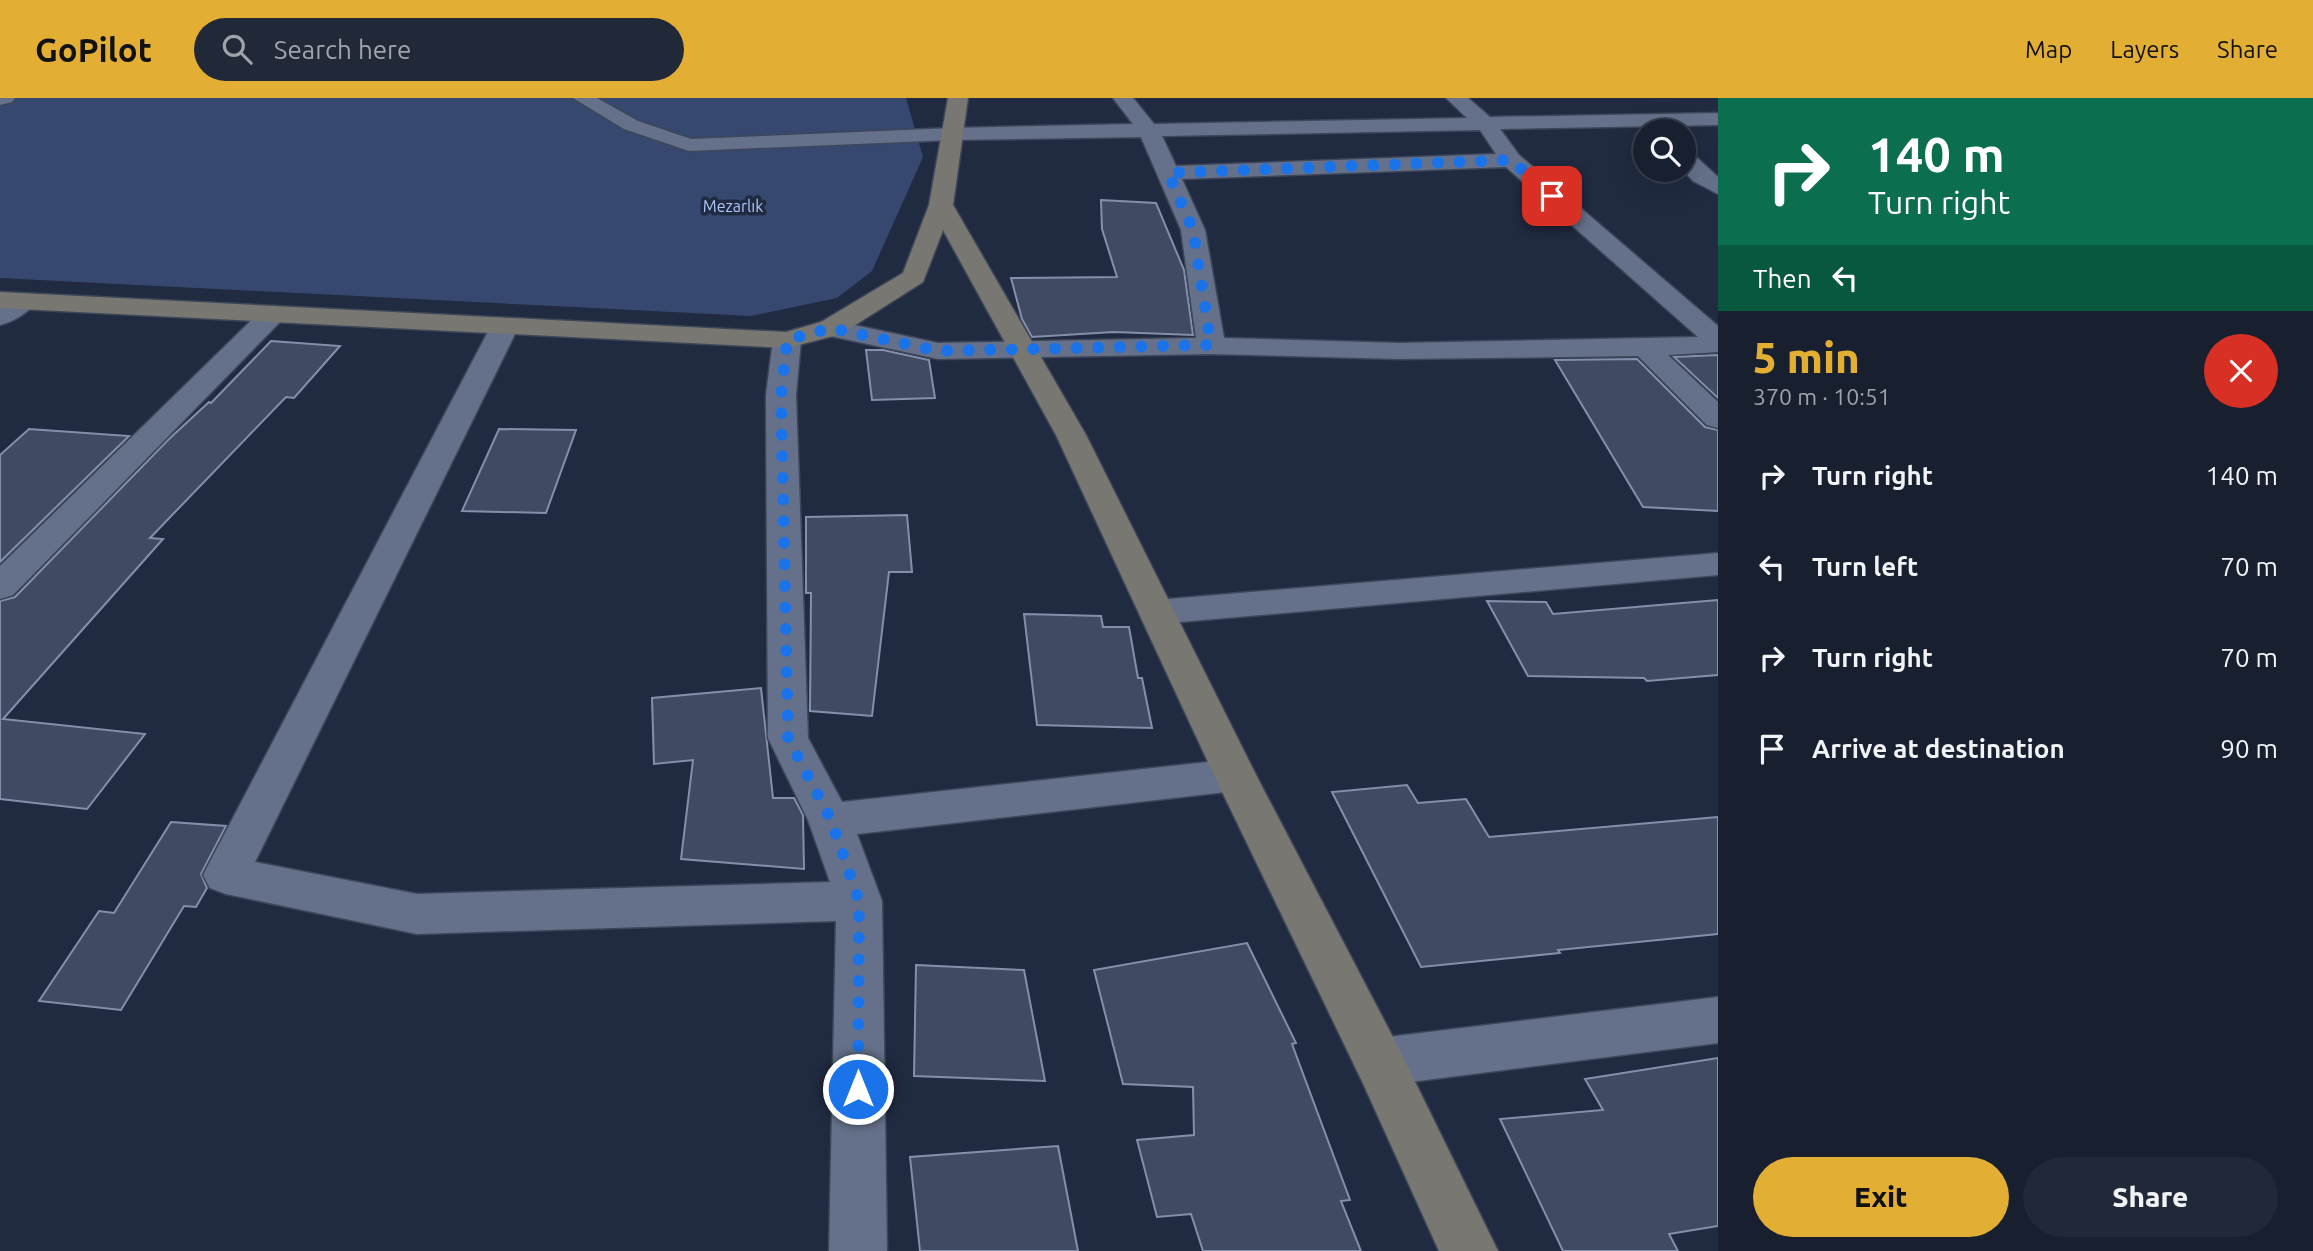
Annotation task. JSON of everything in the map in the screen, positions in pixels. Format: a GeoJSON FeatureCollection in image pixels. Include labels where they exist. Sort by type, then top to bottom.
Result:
{"type":"FeatureCollection","features":[{"type":"Feature","properties":{"kind":"street"},"geometry":{"type":"LineString","coordinates":[[583,98],[631,125],[689,145],[952,134],[1487,125],[1633,127]]}},
{"type":"Feature","properties":{"kind":"street"},"geometry":{"type":"LineString","coordinates":[[0,317],[12,301],[787,340],[831,328],[914,277],[941,205],[958,98]]}},
{"type":"Feature","properties":{"kind":"street"},"geometry":{"type":"LineString","coordinates":[[1123,98],[1149,131],[1193,230],[1211,345]]}},
{"type":"Feature","properties":{"kind":"street"},"geometry":{"type":"LineString","coordinates":[[1456,98],[1487,125],[1511,160],[1718,342]]}},
{"type":"Feature","properties":{"kind":"street"},"geometry":{"type":"LineString","coordinates":[[1696,121],[1718,119]]}},
{"type":"Feature","properties":{"kind":"street"},"geometry":{"type":"LineString","coordinates":[[1168,173],[1511,160]]}},
{"type":"Feature","properties":{"kind":"street"},"geometry":{"type":"LineString","coordinates":[[1696,171],[1718,187]]}},
{"type":"Feature","properties":{"kind":"street"},"geometry":{"type":"LineString","coordinates":[[941,205],[1071,435],[1469,1251]]}},
{"type":"Feature","properties":{"kind":"street"},"geometry":{"type":"LineString","coordinates":[[0,587],[273,314]]}},
{"type":"Feature","properties":{"kind":"street"},"geometry":{"type":"LineString","coordinates":[[505,326],[226,875],[416,914],[859,901]]}},
{"type":"Feature","properties":{"kind":"street"},"geometry":{"type":"LineString","coordinates":[[831,328],[938,351],[1021,347],[1211,345],[1399,351],[1645,348],[1718,342]]}},
{"type":"Feature","properties":{"kind":"street"},"geometry":{"type":"LineString","coordinates":[[787,340],[781,395],[788,738],[831,820],[859,901],[858,1251]]}},
{"type":"Feature","properties":{"kind":"street"},"geometry":{"type":"LineString","coordinates":[[1645,348],[1718,419]]}},
{"type":"Feature","properties":{"kind":"street"},"geometry":{"type":"LineString","coordinates":[[1157,612],[1718,564]]}},
{"type":"Feature","properties":{"kind":"street"},"geometry":{"type":"LineString","coordinates":[[831,820],[1235,775]]}},
{"type":"Feature","properties":{"kind":"street"},"geometry":{"type":"LineString","coordinates":[[1379,1062],[1718,1020]]}},
{"type":"Feature","properties":{"kind":"green space","name":"Mezarlık"},"geometry":{"type":"Polygon","coordinates":[[[0,98],[906,98],[923,157],[872,271],[837,298],[751,316],[0,278],[0,98]]]}},
{"type":"Feature","properties":{"kind":"building"},"geometry":{"type":"Polygon","coordinates":[[[1101,200],[1156,203],[1184,270],[1193,335],[1114,332],[1032,337],[1022,319],[1011,278],[1117,277],[1102,229],[1101,200]]]}},
{"type":"Feature","properties":{"kind":"building"},"geometry":{"type":"Polygon","coordinates":[[[271,341],[340,346],[294,398],[286,397],[150,538],[163,539],[3,719],[145,734],[87,809],[0,799],[0,601],[15,597],[169,439],[211,403],[271,341]]]}},
{"type":"Feature","properties":{"kind":"building"},"geometry":{"type":"Polygon","coordinates":[[[866,350],[883,350],[929,360],[935,398],[872,400],[866,350]]]}},
{"type":"Feature","properties":{"kind":"building"},"geometry":{"type":"Polygon","coordinates":[[[1718,355],[1718,398],[1674,357],[1718,355]]]}},
{"type":"Feature","properties":{"kind":"building"},"geometry":{"type":"Polygon","coordinates":[[[1637,359],[1705,427],[1718,430],[1718,511],[1643,507],[1555,360],[1637,359]]]}},
{"type":"Feature","properties":{"kind":"building"},"geometry":{"type":"Polygon","coordinates":[[[29,429],[129,436],[0,562],[0,455],[29,429]]]}},
{"type":"Feature","properties":{"kind":"building"},"geometry":{"type":"Polygon","coordinates":[[[499,429],[576,430],[546,513],[462,511],[499,429]]]}},
{"type":"Feature","properties":{"kind":"building"},"geometry":{"type":"Polygon","coordinates":[[[907,515],[912,572],[889,572],[872,716],[810,711],[811,593],[806,593],[806,517],[907,515]]]}},
{"type":"Feature","properties":{"kind":"building"},"geometry":{"type":"Polygon","coordinates":[[[1718,600],[1718,675],[1647,681],[1644,678],[1528,676],[1487,601],[1546,602],[1553,614],[1718,600]]]}},
{"type":"Feature","properties":{"kind":"building"},"geometry":{"type":"Polygon","coordinates":[[[1024,614],[1101,616],[1103,627],[1129,627],[1138,678],[1142,678],[1152,728],[1037,725],[1024,614]]]}},
{"type":"Feature","properties":{"kind":"building"},"geometry":{"type":"Polygon","coordinates":[[[761,688],[773,798],[794,798],[803,815],[804,869],[681,859],[693,760],[654,764],[652,698],[761,688]]]}},
{"type":"Feature","properties":{"kind":"building"},"geometry":{"type":"Polygon","coordinates":[[[1407,785],[1418,803],[1466,799],[1489,837],[1718,817],[1718,934],[1421,967],[1332,792],[1407,785]]]}},
{"type":"Feature","properties":{"kind":"building"},"geometry":{"type":"Polygon","coordinates":[[[171,822],[226,826],[201,874],[207,888],[196,907],[184,906],[121,1010],[39,1001],[99,911],[114,913],[171,822]]]}},
{"type":"Feature","properties":{"kind":"building"},"geometry":{"type":"Polygon","coordinates":[[[1247,943],[1296,1043],[1292,1044],[1350,1200],[1341,1201],[1361,1251],[1203,1251],[1191,1214],[1157,1217],[1137,1140],[1194,1135],[1193,1087],[1123,1084],[1094,970],[1247,943]]]}},
{"type":"Feature","properties":{"kind":"building"},"geometry":{"type":"Polygon","coordinates":[[[916,965],[1024,970],[1045,1081],[914,1076],[916,965]]]}},
{"type":"Feature","properties":{"kind":"building"},"geometry":{"type":"Polygon","coordinates":[[[1718,1058],[1718,1226],[1669,1234],[1678,1251],[1563,1251],[1500,1119],[1603,1110],[1585,1079],[1718,1058]]]}},
{"type":"Feature","properties":{"kind":"building"},"geometry":{"type":"Polygon","coordinates":[[[1058,1146],[1078,1251],[920,1251],[910,1157],[1058,1146]]]}},
{"type":"Feature","properties":{"kind":"route"},"geometry":{"type":"LineString","coordinates":[[858,1089],[859,901],[831,820],[788,738],[781,395],[787,340],[831,328],[938,351],[1021,347],[1211,345],[1193,230],[1168,173],[1511,160],[1552,196]]}}]}
